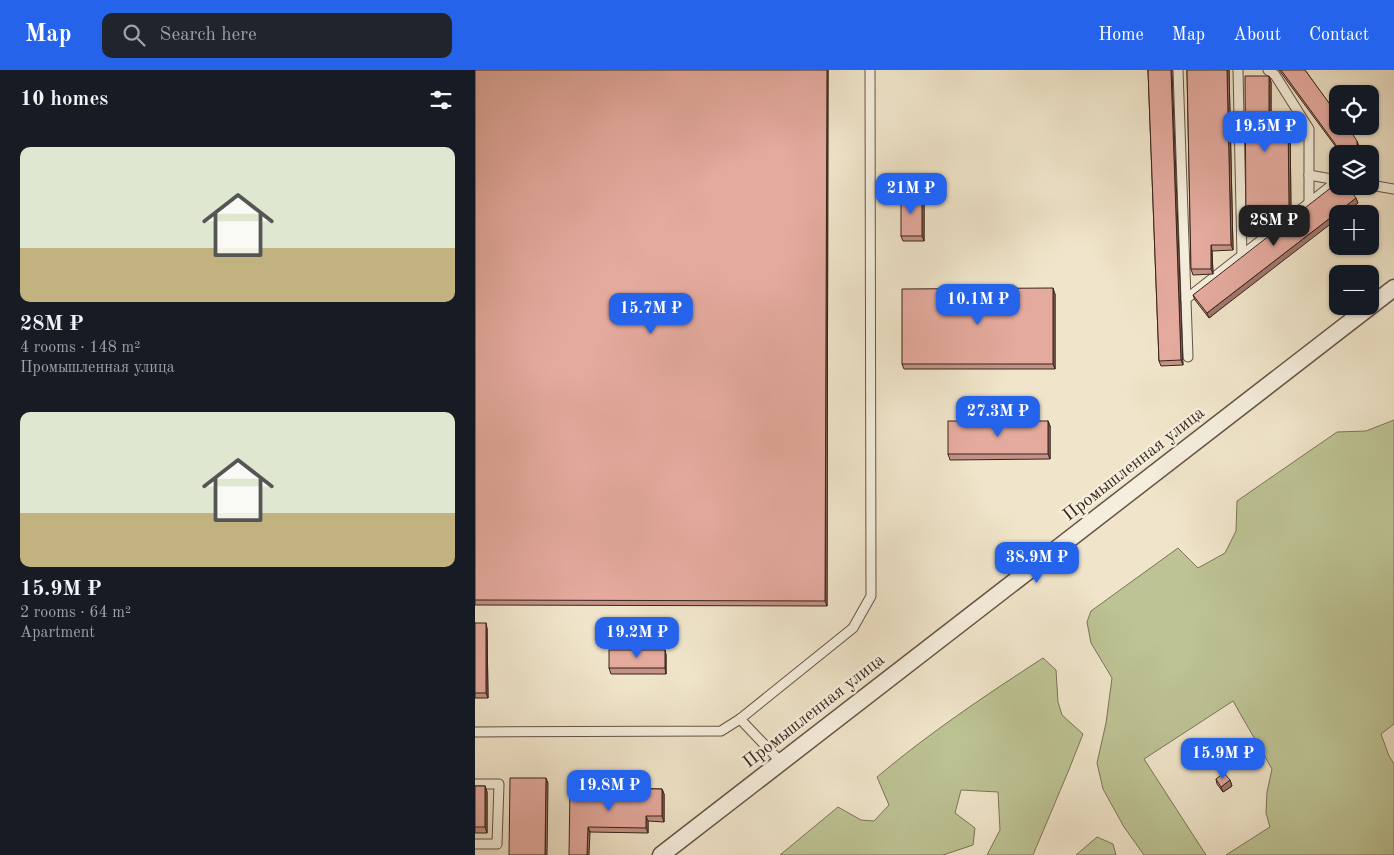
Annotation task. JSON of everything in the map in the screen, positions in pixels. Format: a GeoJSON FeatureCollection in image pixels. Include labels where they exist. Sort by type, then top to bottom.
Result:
{"type":"FeatureCollection","features":[{"type":"Feature","properties":{"kind":"street","name":"Промышленная улица"},"geometry":{"type":"LineString","coordinates":[[661,855],[1394,288]]}},
{"type":"Feature","properties":{"kind":"lane"},"geometry":{"type":"LineString","coordinates":[[475,732],[721,731],[740,719],[853,628],[871,596],[870,70]]}},
{"type":"Feature","properties":{"kind":"lane"},"geometry":{"type":"LineString","coordinates":[[1178,70],[1188,358]]}},
{"type":"Feature","properties":{"kind":"lane"},"geometry":{"type":"LineString","coordinates":[[1238,70],[1242,256]]}},
{"type":"Feature","properties":{"kind":"lane"},"geometry":{"type":"LineString","coordinates":[[1268,70],[1275,75],[1309,130],[1309,204]]}},
{"type":"Feature","properties":{"kind":"lane"},"geometry":{"type":"LineString","coordinates":[[1309,175],[1329,179]]}},
{"type":"Feature","properties":{"kind":"lane"},"geometry":{"type":"LineString","coordinates":[[1379,186],[1394,189]]}},
{"type":"Feature","properties":{"kind":"lane"},"geometry":{"type":"LineString","coordinates":[[1186,299],[1329,187]]}},
{"type":"Feature","properties":{"kind":"lane"},"geometry":{"type":"LineString","coordinates":[[740,719],[781,762]]}},
{"type":"Feature","properties":{"kind":"lane"},"geometry":{"type":"LineString","coordinates":[[475,784],[499,784],[497,844],[475,844]]}},
{"type":"Feature","properties":{"kind":"green space"},"geometry":{"type":"Polygon","coordinates":[[[1394,420],[1394,724],[1381,734],[1394,764],[1394,855],[1226,855],[1270,827],[1266,813],[1267,792],[1272,769],[1233,701],[1144,759],[1206,855],[1144,855],[1124,827],[1103,789],[1097,763],[1106,723],[1112,678],[1091,643],[1087,622],[1091,611],[1178,548],[1198,568],[1225,553],[1236,531],[1237,501],[1337,432],[1366,431],[1394,420]]]}},
{"type":"Feature","properties":{"kind":"green space"},"geometry":{"type":"Polygon","coordinates":[[[1043,658],[1056,670],[1058,702],[1062,715],[1083,734],[1033,855],[987,855],[1000,830],[998,792],[961,790],[955,813],[975,828],[973,845],[943,855],[780,855],[838,807],[861,820],[874,821],[889,805],[877,777],[937,730],[1043,658]]]}},
{"type":"Feature","properties":{"kind":"green space"},"geometry":{"type":"Polygon","coordinates":[[[1097,837],[1113,844],[1116,855],[1076,855],[1097,837]]]}},
{"type":"Feature","properties":{"kind":"building"},"geometry":{"type":"Polygon","coordinates":[[[475,70],[827,70],[825,601],[475,600],[475,70]]]}},
{"type":"Feature","properties":{"kind":"building"},"geometry":{"type":"Polygon","coordinates":[[[1148,70],[1171,70],[1181,360],[1159,361],[1148,70]]]}},
{"type":"Feature","properties":{"kind":"building"},"geometry":{"type":"Polygon","coordinates":[[[1187,70],[1227,70],[1231,245],[1211,245],[1211,269],[1191,269],[1187,70]]]}},
{"type":"Feature","properties":{"kind":"building"},"geometry":{"type":"Polygon","coordinates":[[[1281,70],[1305,70],[1329,103],[1329,135],[1353,135],[1357,141],[1357,145],[1336,145],[1281,70]]]}},
{"type":"Feature","properties":{"kind":"building"},"geometry":{"type":"Polygon","coordinates":[[[1245,76],[1269,76],[1269,115],[1288,115],[1289,208],[1270,208],[1270,220],[1246,220],[1245,76]]]}},
{"type":"Feature","properties":{"kind":"building"},"geometry":{"type":"Polygon","coordinates":[[[1329,189],[1329,195],[1354,195],[1356,198],[1347,205],[1329,205],[1329,219],[1207,313],[1193,295],[1329,189]]]}},
{"type":"Feature","properties":{"kind":"building"},"geometry":{"type":"Polygon","coordinates":[[[901,194],[922,194],[922,236],[901,236],[901,194]]]}},
{"type":"Feature","properties":{"kind":"building"},"geometry":{"type":"Polygon","coordinates":[[[1053,288],[1053,364],[902,364],[902,289],[1053,288]]]}},
{"type":"Feature","properties":{"kind":"building"},"geometry":{"type":"Polygon","coordinates":[[[948,421],[1048,421],[1048,454],[948,454],[948,421]]]}},
{"type":"Feature","properties":{"kind":"building"},"geometry":{"type":"Polygon","coordinates":[[[475,623],[486,623],[486,693],[475,693],[475,623]]]}},
{"type":"Feature","properties":{"kind":"building"},"geometry":{"type":"Polygon","coordinates":[[[609,650],[665,650],[665,668],[609,668],[609,650]]]}},
{"type":"Feature","properties":{"kind":"building"},"geometry":{"type":"Polygon","coordinates":[[[1224,773],[1230,780],[1221,787],[1216,779],[1224,773]]]}},
{"type":"Feature","properties":{"kind":"building"},"geometry":{"type":"Polygon","coordinates":[[[510,778],[546,778],[545,855],[509,855],[510,778]]]}},
{"type":"Feature","properties":{"kind":"building"},"geometry":{"type":"Polygon","coordinates":[[[475,786],[485,786],[485,827],[475,827],[475,786]]]}},
{"type":"Feature","properties":{"kind":"building"},"geometry":{"type":"Polygon","coordinates":[[[570,788],[662,789],[662,816],[646,816],[646,828],[588,827],[587,855],[569,855],[570,788]]]}}]}
